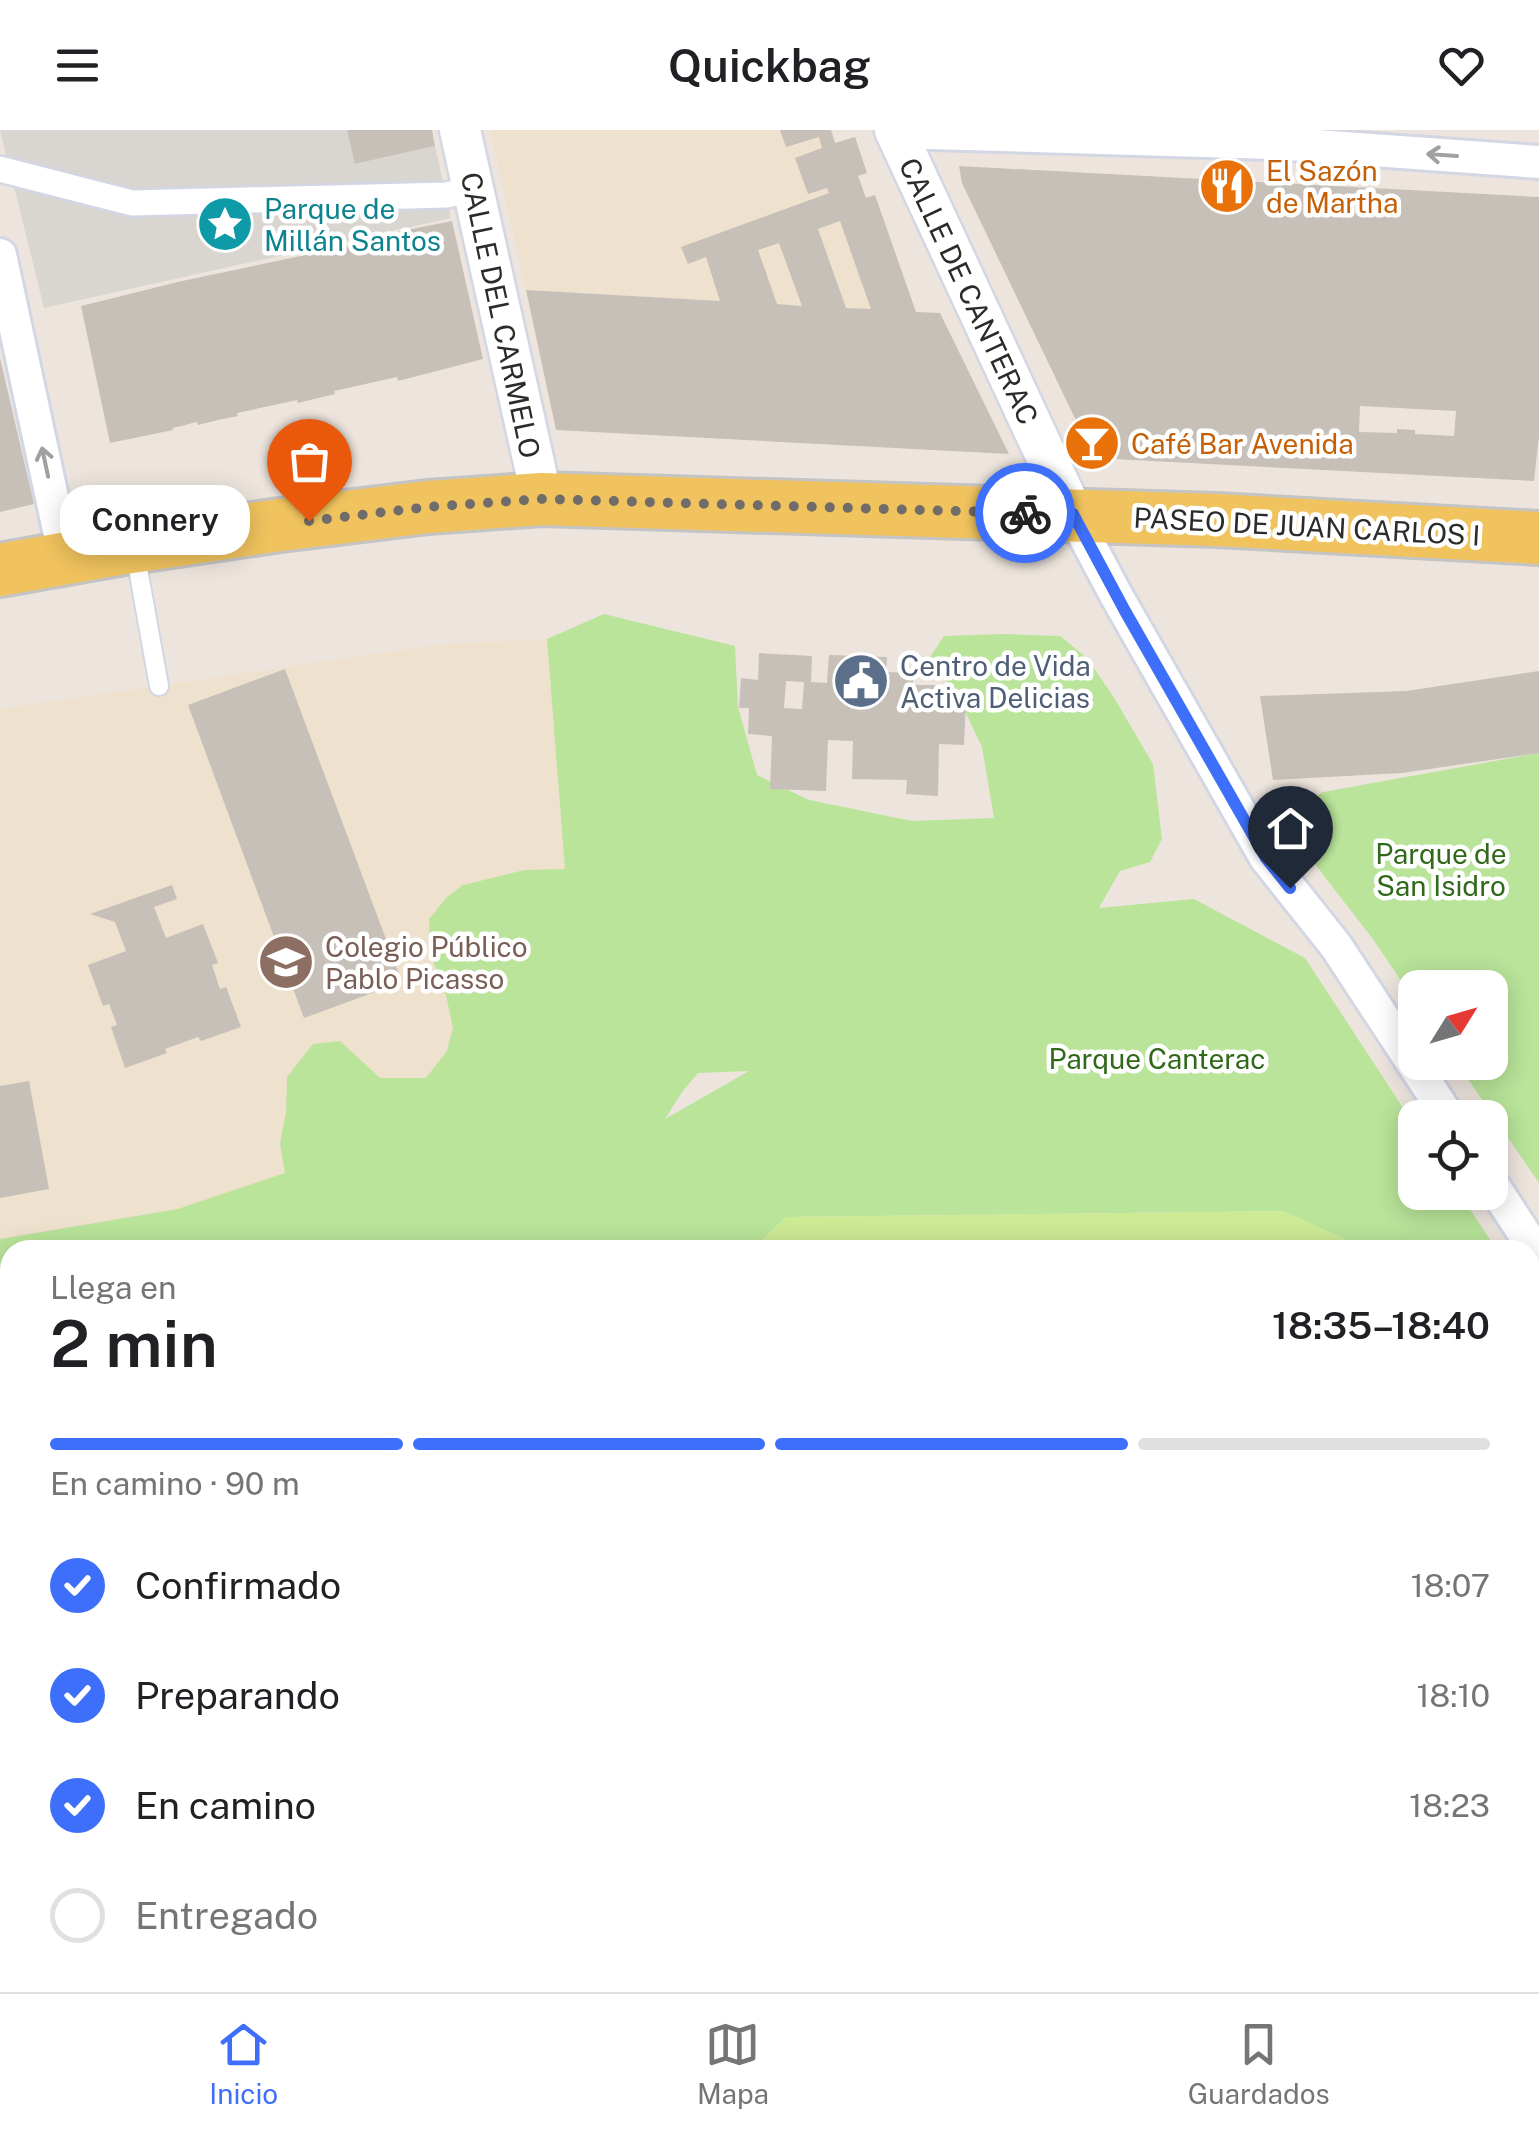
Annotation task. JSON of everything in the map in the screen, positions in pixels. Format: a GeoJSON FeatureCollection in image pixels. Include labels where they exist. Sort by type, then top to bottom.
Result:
{"type":"FeatureCollection","features":[{"type":"Feature","properties":{"kind":"main road","name":"PASEO DE JUAN CARLOS I"},"geometry":{"type":"LineString","coordinates":[[0,570],[280,525],[428,507],[542,499],[1073,514],[1539,538]]}},
{"type":"Feature","properties":{"kind":"street","name":"CALLE DEL CARMELO"},"geometry":{"type":"LineString","coordinates":[[460,130],[542,499]]}},
{"type":"Feature","properties":{"kind":"street"},"geometry":{"type":"LineString","coordinates":[[895,131],[1276,136],[1539,162]]}},
{"type":"Feature","properties":{"kind":"street","name":"CALLE DE CANTERAC"},"geometry":{"type":"LineString","coordinates":[[895,131],[1073,514],[1125,611],[1266,858],[1336,946],[1436,1100]]}},
{"type":"Feature","properties":{"kind":"street"},"geometry":{"type":"LineString","coordinates":[[0,169],[132,202],[447,195],[474,189]]}},
{"type":"Feature","properties":{"kind":"street"},"geometry":{"type":"LineString","coordinates":[[0,255],[65,558]]}},
{"type":"Feature","properties":{"kind":"street"},"geometry":{"type":"LineString","coordinates":[[1508,1209],[1529,1240]]}},
{"type":"Feature","properties":{"kind":"lane"},"geometry":{"type":"LineString","coordinates":[[134,546],[159,686]]}},
{"type":"Feature","properties":{"kind":"shaded area","name":"Parque de Millán Santos"},"geometry":{"type":"Polygon","coordinates":[[[0,130],[347,130],[356,164],[435,146],[451,218],[44,308],[0,130]]]}},
{"type":"Feature","properties":{"kind":"shaded area"},"geometry":{"type":"Polygon","coordinates":[[[490,130],[835,130],[832,133],[836,143],[855,137],[867,173],[859,176],[865,197],[875,195],[916,312],[526,290],[490,130]]]}},
{"type":"Feature","properties":{"kind":"shaded area","name":"Colegio Público Pablo Picasso"},"geometry":{"type":"Polygon","coordinates":[[[547,639],[587,1142],[0,1239],[0,709],[442,644],[547,639]]]}},
{"type":"Feature","properties":{"kind":"green space","name":"Parque Canterac"},"geometry":{"type":"Polygon","coordinates":[[[604,614],[735,646],[738,707],[757,775],[809,800],[912,821],[994,818],[982,747],[961,703],[930,657],[944,636],[1060,636],[1087,658],[1153,764],[1162,839],[1150,862],[1120,871],[1099,908],[1194,899],[1305,958],[1398,1100],[1398,1210],[1470,1210],[1490,1240],[1346,1240],[1283,1211],[786,1217],[762,1240],[0,1240],[178,1209],[285,1173],[280,1144],[287,1077],[313,1044],[340,1041],[380,1078],[426,1078],[447,1051],[453,1028],[430,953],[429,919],[463,885],[525,870],[565,869],[547,639],[604,614]],[[749,1071],[698,1073],[682,1092],[665,1119],[749,1071]]]}},
{"type":"Feature","properties":{"kind":"green space","name":"Parque de San Isidro"},"geometry":{"type":"Polygon","coordinates":[[[1539,753],[1539,1183],[1508,1138],[1508,1100],[1482,1100],[1469,1080],[1508,1080],[1508,970],[1398,970],[1398,976],[1280,819],[1323,792],[1539,753]]]}},
{"type":"Feature","properties":{"kind":"green space"},"geometry":{"type":"Polygon","coordinates":[[[1283,1211],[1346,1240],[762,1240],[786,1217],[1283,1211]]]}},
{"type":"Feature","properties":{"kind":"building"},"geometry":{"type":"Polygon","coordinates":[[[347,130],[432,130],[435,146],[355,164],[347,130]]]}},
{"type":"Feature","properties":{"kind":"building"},"geometry":{"type":"Polygon","coordinates":[[[780,130],[831,130],[835,143],[855,137],[867,173],[858,176],[866,198],[875,195],[916,312],[940,313],[1009,454],[556,430],[526,290],[720,301],[706,257],[688,264],[681,247],[829,193],[827,188],[808,194],[795,158],[822,148],[819,137],[786,147],[780,130]],[[840,221],[818,229],[846,308],[871,309],[840,221]],[[779,243],[758,250],[777,304],[802,306],[779,243]]]}},
{"type":"Feature","properties":{"kind":"building"},"geometry":{"type":"Polygon","coordinates":[[[959,166],[1539,197],[1539,436],[1534,481],[1094,458],[962,183],[959,166]],[[1360,406],[1359,432],[1397,433],[1397,429],[1454,436],[1456,411],[1360,406]]]}},
{"type":"Feature","properties":{"kind":"building"},"geometry":{"type":"Polygon","coordinates":[[[452,221],[483,359],[110,443],[81,306],[452,221]]]}},
{"type":"Feature","properties":{"kind":"building"},"geometry":{"type":"Polygon","coordinates":[[[0,358],[34,504],[0,512],[0,358]]]}},
{"type":"Feature","properties":{"kind":"building"},"geometry":{"type":"Polygon","coordinates":[[[759,653],[812,656],[811,682],[827,683],[829,655],[887,657],[886,672],[913,673],[913,685],[940,685],[940,700],[966,700],[964,745],[939,744],[938,796],[906,794],[907,780],[852,779],[853,741],[828,740],[826,791],[770,789],[772,736],[748,734],[749,708],[739,708],[741,678],[758,680],[759,653]],[[786,681],[784,708],[802,709],[804,682],[786,681]]]}},
{"type":"Feature","properties":{"kind":"building"},"geometry":{"type":"Polygon","coordinates":[[[285,669],[402,982],[304,1018],[188,705],[285,669]]]}},
{"type":"Feature","properties":{"kind":"building"},"geometry":{"type":"Polygon","coordinates":[[[1539,671],[1539,753],[1402,773],[1273,780],[1260,696],[1406,691],[1539,671]]]}},
{"type":"Feature","properties":{"kind":"building"},"geometry":{"type":"Polygon","coordinates":[[[172,885],[177,899],[154,907],[166,938],[203,924],[218,963],[212,965],[220,989],[226,987],[241,1027],[201,1041],[198,1037],[125,1068],[111,1027],[117,1025],[109,1004],[103,1006],[88,965],[126,951],[115,922],[90,914],[172,885]]]}},
{"type":"Feature","properties":{"kind":"building"},"geometry":{"type":"Polygon","coordinates":[[[29,1081],[49,1189],[0,1198],[0,1086],[29,1081]]]}},
{"type":"Feature","properties":{"kind":"way so far"},"geometry":{"type":"LineString","coordinates":[[309,521],[542,499],[1025,513]]}},
{"type":"Feature","properties":{"kind":"place","name":"El Sazón de Martha"},"geometry":{"type":"Point","coordinates":[1227,186]}},
{"type":"Feature","properties":{"kind":"place","name":"Parque de Millán Santos"},"geometry":{"type":"Point","coordinates":[225,224]}},
{"type":"Feature","properties":{"kind":"place","name":"Café Bar Avenida"},"geometry":{"type":"Point","coordinates":[1092,443]}},
{"type":"Feature","properties":{"kind":"place","name":"Connery"},"geometry":{"type":"Point","coordinates":[309,521]}},
{"type":"Feature","properties":{"kind":"place","name":"Centro de Vida Activa Delicias"},"geometry":{"type":"Point","coordinates":[861,681]}},
{"type":"Feature","properties":{"kind":"place","name":"Colegio Público Pablo Picasso"},"geometry":{"type":"Point","coordinates":[286,962]}},
{"type":"Feature","properties":{"kind":"route"},"geometry":{"type":"LineString","coordinates":[[1025,513],[1073,514],[1266,858],[1290,888]]}}]}
